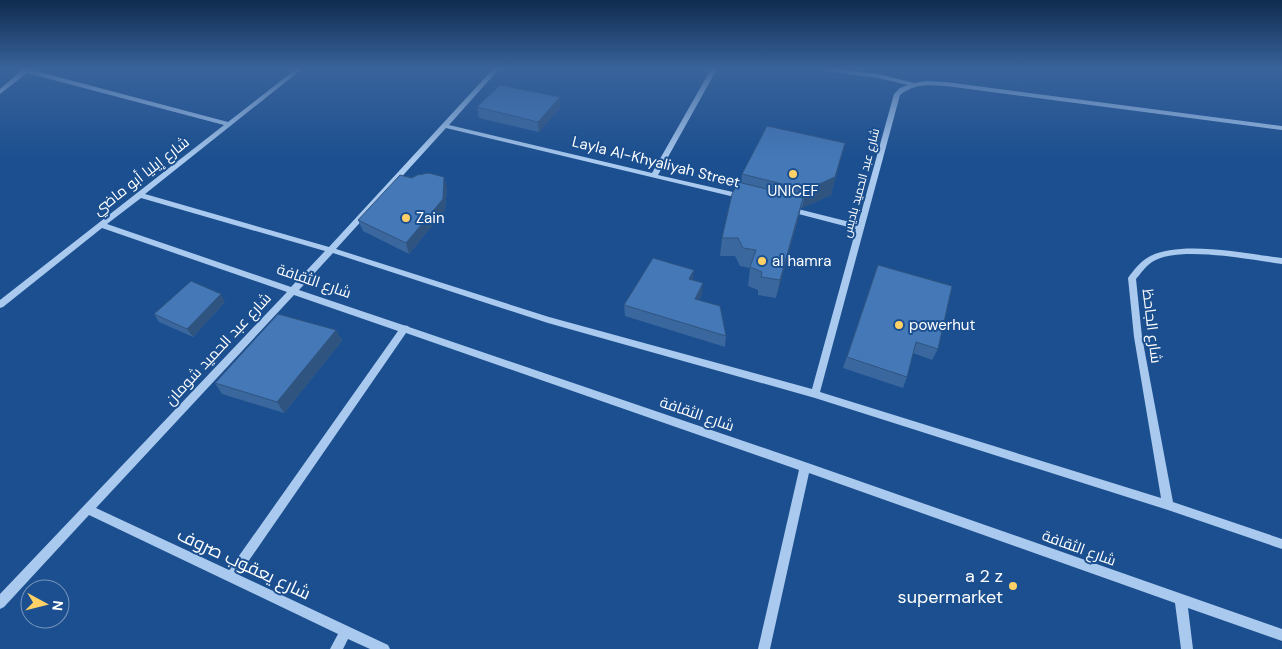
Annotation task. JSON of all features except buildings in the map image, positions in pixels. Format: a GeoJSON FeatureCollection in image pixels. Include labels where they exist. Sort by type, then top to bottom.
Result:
{"type":"FeatureCollection","features":[{"type":"Feature","properties":{"kind":"street"},"geometry":{"type":"LineString","coordinates":[[134,99],[228,124]]}},
{"type":"Feature","properties":{"kind":"street","name":"شارع إيليا أبو ماضي"},"geometry":{"type":"LineString","coordinates":[[0,305],[260,99]]}},
{"type":"Feature","properties":{"kind":"street","name":"شارع عبد الحميد شومان"},"geometry":{"type":"LineString","coordinates":[[0,603],[331,250],[468,99]]}},
{"type":"Feature","properties":{"kind":"street"},"geometry":{"type":"LineString","coordinates":[[654,175],[697,99]]}},
{"type":"Feature","properties":{"kind":"street","name":"شارع عبد الحميد باديس"},"geometry":{"type":"LineString","coordinates":[[815,394],[896,99]]}},
{"type":"Feature","properties":{"kind":"street"},"geometry":{"type":"LineString","coordinates":[[1063,99],[1282,128]]}},
{"type":"Feature","properties":{"kind":"street","name":"Layla Al-Khyaliyah Street"},"geometry":{"type":"LineString","coordinates":[[444,126],[748,198]]}},
{"type":"Feature","properties":{"kind":"street"},"geometry":{"type":"LineString","coordinates":[[139,196],[331,250],[548,320],[815,394],[1168,505],[1282,544]]}},
{"type":"Feature","properties":{"kind":"street"},"geometry":{"type":"LineString","coordinates":[[785,208],[860,226]]}},
{"type":"Feature","properties":{"kind":"street","name":"شارع الثقافة"},"geometry":{"type":"LineString","coordinates":[[101,225],[405,328],[1282,635]]}},
{"type":"Feature","properties":{"kind":"street","name":"شارع الجاحظ"},"geometry":{"type":"LineString","coordinates":[[1168,505],[1138,337],[1132,278],[1152,258],[1174,253],[1215,254],[1282,261]]}},
{"type":"Feature","properties":{"kind":"street"},"geometry":{"type":"LineString","coordinates":[[231,577],[405,328]]}},
{"type":"Feature","properties":{"kind":"street"},"geometry":{"type":"LineString","coordinates":[[764,649],[805,467]]}},
{"type":"Feature","properties":{"kind":"street","name":"شارع يعقوب صروف"},"geometry":{"type":"LineString","coordinates":[[89,510],[384,649]]}},
{"type":"Feature","properties":{"kind":"street"},"geometry":{"type":"LineString","coordinates":[[1181,601],[1187,649]]}},
{"type":"Feature","properties":{"kind":"street"},"geometry":{"type":"LineString","coordinates":[[336,649],[346,631]]}},
{"type":"Feature","properties":{"kind":"place","name":"UNICEF"},"geometry":{"type":"Point","coordinates":[793,174]}},
{"type":"Feature","properties":{"kind":"place","name":"Zain"},"geometry":{"type":"Point","coordinates":[406,218]}},
{"type":"Feature","properties":{"kind":"place","name":"al hamra"},"geometry":{"type":"Point","coordinates":[762,261]}},
{"type":"Feature","properties":{"kind":"place","name":"powerhut"},"geometry":{"type":"Point","coordinates":[899,325]}},
{"type":"Feature","properties":{"kind":"place","name":"a 2 z supermarket"},"geometry":{"type":"Point","coordinates":[1013,586]}}]}
